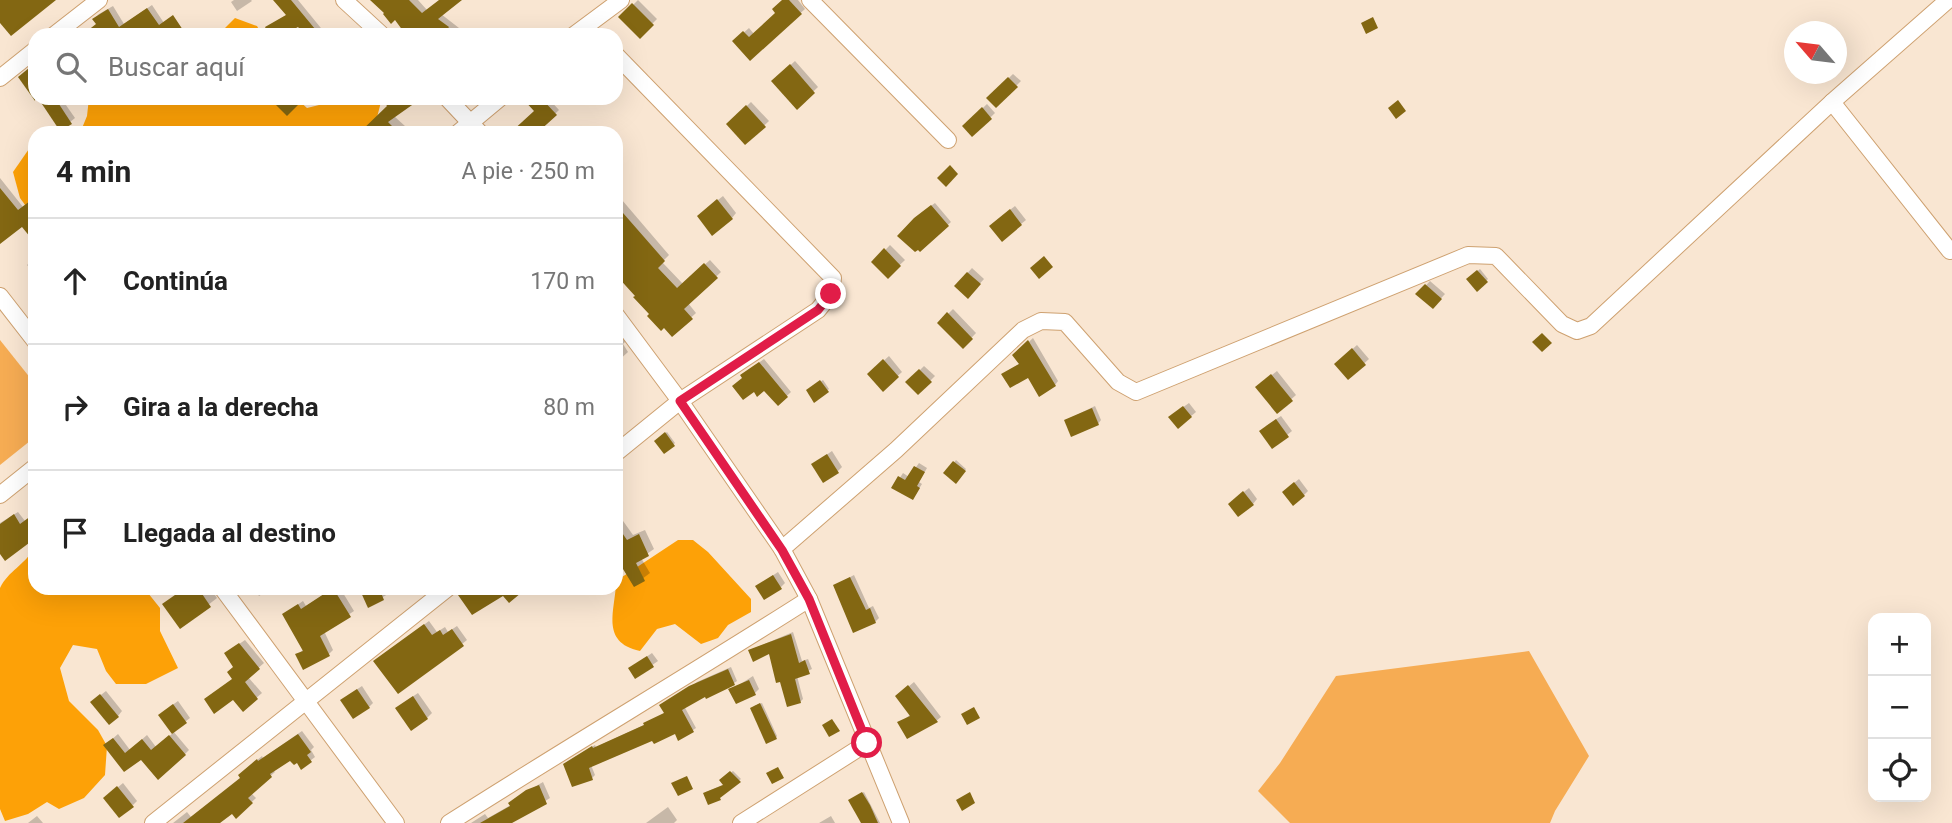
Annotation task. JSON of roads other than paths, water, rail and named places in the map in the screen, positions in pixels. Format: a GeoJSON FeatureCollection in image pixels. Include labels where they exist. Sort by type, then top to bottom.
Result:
{"type":"FeatureCollection","features":[{"type":"Feature","properties":{"kind":"street"},"geometry":{"type":"LineString","coordinates":[[63,28],[99,0]]}},
{"type":"Feature","properties":{"kind":"street"},"geometry":{"type":"LineString","coordinates":[[344,0],[374,28]]}},
{"type":"Feature","properties":{"kind":"street"},"geometry":{"type":"LineString","coordinates":[[588,28],[621,0]]}},
{"type":"Feature","properties":{"kind":"street"},"geometry":{"type":"LineString","coordinates":[[810,0],[948,140]]}},
{"type":"Feature","properties":{"kind":"street"},"geometry":{"type":"LineString","coordinates":[[782,550],[896,450],[1023,330],[1041,321],[1065,322],[1118,382],[1136,392],[1468,254],[1496,256],[1562,324],[1577,331],[1591,326],[1832,102],[1948,0]]}},
{"type":"Feature","properties":{"kind":"street"},"geometry":{"type":"LineString","coordinates":[[0,78],[28,56]]}},
{"type":"Feature","properties":{"kind":"street"},"geometry":{"type":"LineString","coordinates":[[623,62],[834,278],[831,294],[818,310],[680,401],[623,447]]}},
{"type":"Feature","properties":{"kind":"street"},"geometry":{"type":"LineString","coordinates":[[1832,102],[1950,251]]}},
{"type":"Feature","properties":{"kind":"street"},"geometry":{"type":"LineString","coordinates":[[454,105],[474,126]]}},
{"type":"Feature","properties":{"kind":"street"},"geometry":{"type":"LineString","coordinates":[[478,126],[494,105]]}},
{"type":"Feature","properties":{"kind":"street"},"geometry":{"type":"LineString","coordinates":[[0,296],[28,332]]}},
{"type":"Feature","properties":{"kind":"street"},"geometry":{"type":"LineString","coordinates":[[623,324],[680,401],[782,550],[809,599],[901,823]]}},
{"type":"Feature","properties":{"kind":"street"},"geometry":{"type":"LineString","coordinates":[[0,495],[28,473]]}},
{"type":"Feature","properties":{"kind":"street"},"geometry":{"type":"LineString","coordinates":[[227,595],[396,823]]}},
{"type":"Feature","properties":{"kind":"street"},"geometry":{"type":"LineString","coordinates":[[153,823],[439,595]]}},
{"type":"Feature","properties":{"kind":"street"},"geometry":{"type":"LineString","coordinates":[[450,823],[569,746],[684,679],[809,599]]}},
{"type":"Feature","properties":{"kind":"street"},"geometry":{"type":"LineString","coordinates":[[741,823],[867,743]]}}]}
